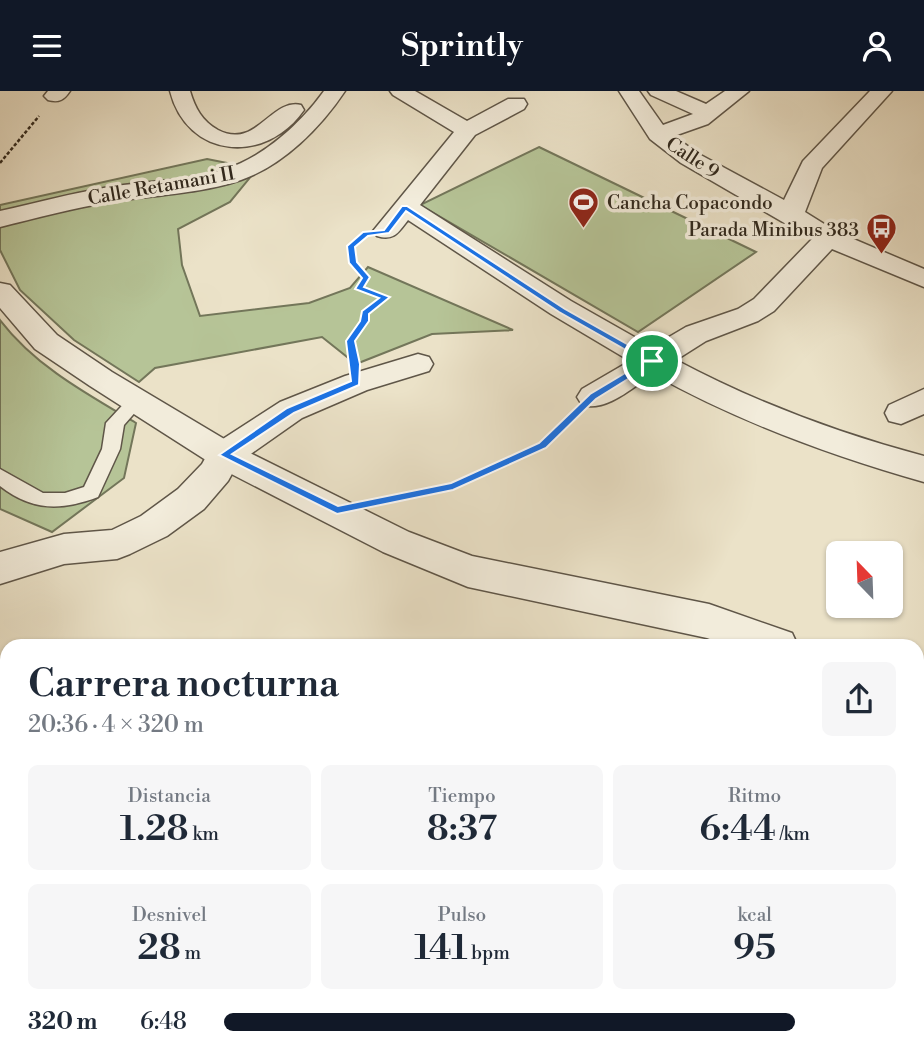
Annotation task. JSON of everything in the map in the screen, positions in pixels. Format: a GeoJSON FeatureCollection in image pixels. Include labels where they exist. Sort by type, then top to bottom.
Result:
{"type":"FeatureCollection","features":[{"type":"Feature","properties":{"kind":"street"},"geometry":{"type":"LineString","coordinates":[[180,91],[186,113],[196,125],[219,138],[239,139],[255,137],[270,128],[318,91]]}},
{"type":"Feature","properties":{"kind":"street","name":"Calle Retamani II"},"geometry":{"type":"LineString","coordinates":[[0,219],[106,195],[233,175],[268,158],[323,108],[335,91]]}},
{"type":"Feature","properties":{"kind":"street"},"geometry":{"type":"LineString","coordinates":[[400,91],[467,130]]}},
{"type":"Feature","properties":{"kind":"street","name":"Calle 9"},"geometry":{"type":"LineString","coordinates":[[629,91],[658,134],[689,158],[791,214],[828,239],[924,279]]}},
{"type":"Feature","properties":{"kind":"street"},"geometry":{"type":"LineString","coordinates":[[658,91],[708,113]]}},
{"type":"Feature","properties":{"kind":"street"},"geometry":{"type":"LineString","coordinates":[[658,134],[700,119],[739,91]]}},
{"type":"Feature","properties":{"kind":"street"},"geometry":{"type":"LineString","coordinates":[[791,214],[811,166],[883,91]]}},
{"type":"Feature","properties":{"kind":"street"},"geometry":{"type":"LineString","coordinates":[[386,232],[467,130],[516,104]]}},
{"type":"Feature","properties":{"kind":"street"},"geometry":{"type":"LineString","coordinates":[[405,207],[562,310],[652,361],[768,417],[838,445],[924,469]]}},
{"type":"Feature","properties":{"kind":"street"},"geometry":{"type":"LineString","coordinates":[[593,397],[696,334],[748,315],[764,305],[828,239]]}},
{"type":"Feature","properties":{"kind":"street"},"geometry":{"type":"LineString","coordinates":[[0,291],[46,342],[137,400],[224,455],[396,542],[468,571],[709,621],[759,639]]}},
{"type":"Feature","properties":{"kind":"street"},"geometry":{"type":"LineString","coordinates":[[0,568],[64,549],[117,544],[154,526],[191,499],[216,472],[224,455],[291,410],[356,383],[418,364]]}},
{"type":"Feature","properties":{"kind":"lane"},"geometry":{"type":"LineString","coordinates":[[0,476],[20,492],[40,501],[72,500],[92,492],[111,449],[115,423],[137,400]]}},
{"type":"Feature","properties":{"kind":"path"},"geometry":{"type":"LineString","coordinates":[[0,163],[58,94]]}},
{"type":"Feature","properties":{"kind":"path"},"geometry":{"type":"LineString","coordinates":[[356,383],[356,364],[351,341],[364,321],[365,313],[386,297],[359,289],[366,277],[353,263],[351,246],[366,234],[386,232]]}},
{"type":"Feature","properties":{"kind":"path"},"geometry":{"type":"LineString","coordinates":[[337,510],[453,487],[542,445],[593,397]]}},
{"type":"Feature","properties":{"kind":"green space","name":"Cancha Copacondo"},"geometry":{"type":"Polygon","coordinates":[[[539,147],[756,252],[638,332],[420,205],[539,147]]]}},
{"type":"Feature","properties":{"kind":"green space"},"geometry":{"type":"Polygon","coordinates":[[[207,159],[257,169],[230,202],[178,229],[182,265],[200,316],[309,303],[350,288],[368,267],[513,330],[432,334],[356,364],[322,337],[155,368],[139,382],[74,340],[20,290],[0,250],[0,205],[207,159]]]}},
{"type":"Feature","properties":{"kind":"green space"},"geometry":{"type":"Polygon","coordinates":[[[0,320],[45,365],[136,423],[124,478],[52,532],[0,509],[0,320]]]}},
{"type":"Feature","properties":{"kind":"place","name":"Cancha Copacondo"},"geometry":{"type":"Point","coordinates":[584,229]}},
{"type":"Feature","properties":{"kind":"place","name":"Parada Minibus 383"},"geometry":{"type":"Point","coordinates":[882,256]}},
{"type":"Feature","properties":{"kind":"route"},"geometry":{"type":"LineString","coordinates":[[405,207],[562,310],[652,361],[593,397],[542,445],[453,487],[337,510],[224,455],[291,410],[356,383],[356,364],[351,341],[364,321],[365,313],[386,297],[359,289],[366,277],[353,263],[351,246],[366,234],[386,232],[405,207]]}}]}
